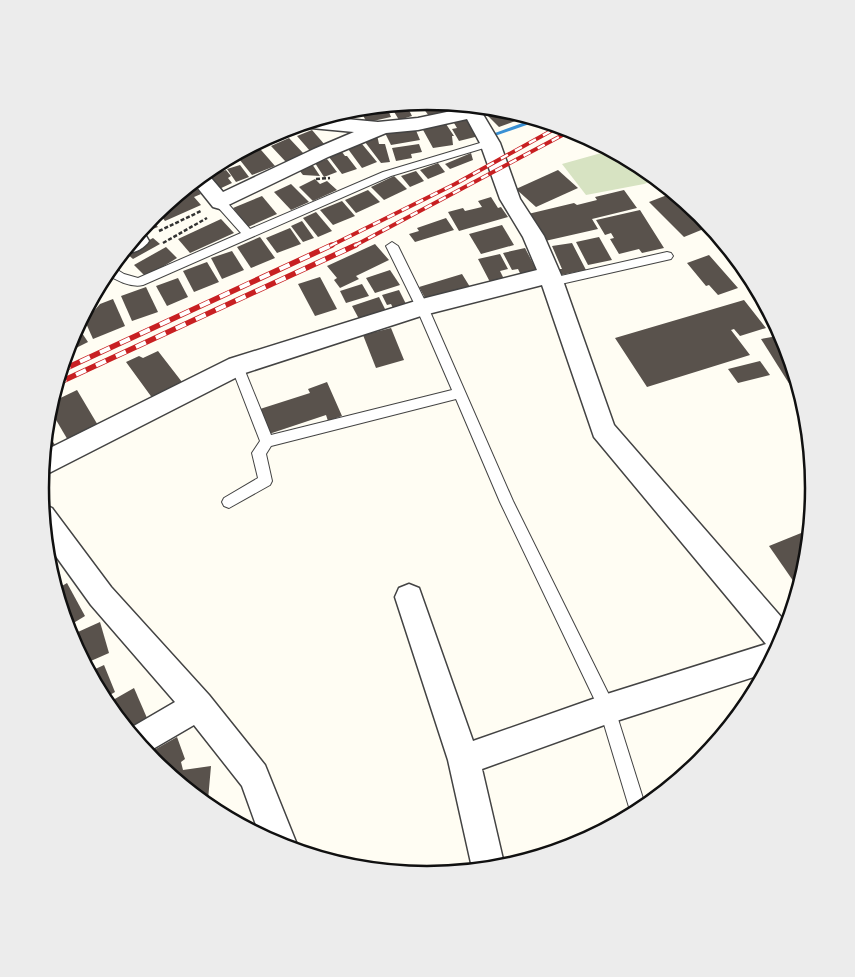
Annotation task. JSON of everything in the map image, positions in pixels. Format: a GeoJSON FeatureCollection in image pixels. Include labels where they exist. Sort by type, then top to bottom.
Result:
{"type":"FeatureCollection","features":[{"type":"Feature","properties":{"kind":"street"},"geometry":{"type":"LineString","coordinates":[[329,123],[383,126],[418,124],[462,112]]}},
{"type":"Feature","properties":{"kind":"street"},"geometry":{"type":"LineString","coordinates":[[478,113],[510,198],[533,236],[551,279],[603,430],[777,634]]}},
{"type":"Feature","properties":{"kind":"street"},"geometry":{"type":"LineString","coordinates":[[204,183],[223,205],[321,153],[383,126]]}},
{"type":"Feature","properties":{"kind":"street"},"geometry":{"type":"LineString","coordinates":[[50,460],[237,366],[422,307],[551,279]]}},
{"type":"Feature","properties":{"kind":"street"},"geometry":{"type":"LineString","coordinates":[[51,527],[101,596],[198,706],[254,776],[277,835]]}},
{"type":"Feature","properties":{"kind":"street"},"geometry":{"type":"LineString","coordinates":[[409,597],[464,760],[487,862]]}},
{"type":"Feature","properties":{"kind":"street"},"geometry":{"type":"LineString","coordinates":[[464,760],[607,709],[766,658]]}},
{"type":"Feature","properties":{"kind":"street"},"geometry":{"type":"LineString","coordinates":[[143,738],[198,706]]}},
{"type":"Feature","properties":{"kind":"lane"},"geometry":{"type":"LineString","coordinates":[[116,274],[139,282],[387,174],[490,143]]}},
{"type":"Feature","properties":{"kind":"lane"},"geometry":{"type":"LineString","coordinates":[[223,205],[248,234]]}},
{"type":"Feature","properties":{"kind":"lane"},"geometry":{"type":"LineString","coordinates":[[392,246],[422,307],[507,502],[607,709],[636,804]]}},
{"type":"Feature","properties":{"kind":"lane"},"geometry":{"type":"LineString","coordinates":[[551,279],[667,256]]}},
{"type":"Feature","properties":{"kind":"lane"},"geometry":{"type":"LineString","coordinates":[[237,366],[267,442]]}},
{"type":"Feature","properties":{"kind":"lane"},"geometry":{"type":"LineString","coordinates":[[229,502],[265,481],[259,453],[267,442],[459,393]]}},
{"type":"Feature","properties":{"kind":"path"},"geometry":{"type":"LineString","coordinates":[[146,236],[223,205]]}},
{"type":"Feature","properties":{"kind":"path"},"geometry":{"type":"LineString","coordinates":[[161,244],[223,205]]}},
{"type":"Feature","properties":{"kind":"green space"},"geometry":{"type":"Polygon","coordinates":[[[602,153],[617,160],[649,182],[586,195],[562,164],[602,153]]]}},
{"type":"Feature","properties":{"kind":"building"},"geometry":{"type":"Polygon","coordinates":[[[425,110],[448,111],[429,116],[425,110]]]}},
{"type":"Feature","properties":{"kind":"building"},"geometry":{"type":"Polygon","coordinates":[[[409,111],[412,116],[399,120],[394,112],[409,111]]]}},
{"type":"Feature","properties":{"kind":"building"},"geometry":{"type":"Polygon","coordinates":[[[389,112],[391,117],[373,121],[366,121],[363,115],[389,112]]]}},
{"type":"Feature","properties":{"kind":"building"},"geometry":{"type":"Polygon","coordinates":[[[487,115],[516,121],[499,127],[487,115]]]}},
{"type":"Feature","properties":{"kind":"building"},"geometry":{"type":"Polygon","coordinates":[[[468,119],[479,136],[459,141],[452,129],[457,128],[454,123],[468,119]]]}},
{"type":"Feature","properties":{"kind":"building"},"geometry":{"type":"Polygon","coordinates":[[[446,124],[454,136],[452,136],[453,145],[433,148],[422,128],[446,124]]]}},
{"type":"Feature","properties":{"kind":"building"},"geometry":{"type":"Polygon","coordinates":[[[415,128],[420,140],[391,145],[385,133],[415,128]]]}},
{"type":"Feature","properties":{"kind":"building"},"geometry":{"type":"Polygon","coordinates":[[[312,130],[325,145],[310,151],[297,136],[312,130]]]}},
{"type":"Feature","properties":{"kind":"building"},"geometry":{"type":"Polygon","coordinates":[[[377,135],[379,144],[385,144],[390,162],[381,163],[365,142],[377,135]]]}},
{"type":"Feature","properties":{"kind":"building"},"geometry":{"type":"Polygon","coordinates":[[[289,138],[304,154],[286,162],[271,146],[289,138]]]}},
{"type":"Feature","properties":{"kind":"building"},"geometry":{"type":"Polygon","coordinates":[[[362,144],[377,162],[362,168],[348,149],[362,144]]]}},
{"type":"Feature","properties":{"kind":"building"},"geometry":{"type":"Polygon","coordinates":[[[419,144],[422,152],[411,154],[412,158],[396,161],[392,148],[419,144]]]}},
{"type":"Feature","properties":{"kind":"building"},"geometry":{"type":"Polygon","coordinates":[[[260,149],[275,166],[252,175],[239,159],[260,149]]]}},
{"type":"Feature","properties":{"kind":"building"},"geometry":{"type":"Polygon","coordinates":[[[342,152],[357,169],[342,174],[329,157],[342,152]]]}},
{"type":"Feature","properties":{"kind":"building"},"geometry":{"type":"Polygon","coordinates":[[[471,153],[473,160],[450,169],[445,164],[471,153]]]}},
{"type":"Feature","properties":{"kind":"building"},"geometry":{"type":"Polygon","coordinates":[[[327,159],[337,172],[324,177],[315,163],[327,159]]]}},
{"type":"Feature","properties":{"kind":"building"},"geometry":{"type":"Polygon","coordinates":[[[438,163],[445,172],[428,179],[420,170],[438,163]]]}},
{"type":"Feature","properties":{"kind":"building"},"geometry":{"type":"Polygon","coordinates":[[[312,164],[320,176],[303,175],[299,170],[312,164]]]}},
{"type":"Feature","properties":{"kind":"building"},"geometry":{"type":"Polygon","coordinates":[[[240,165],[249,177],[236,182],[227,169],[240,165]]]}},
{"type":"Feature","properties":{"kind":"building"},"geometry":{"type":"Polygon","coordinates":[[[226,170],[231,176],[228,178],[232,183],[217,190],[210,179],[226,170]]]}},
{"type":"Feature","properties":{"kind":"building"},"geometry":{"type":"Polygon","coordinates":[[[558,170],[578,188],[536,207],[516,189],[558,170]]]}},
{"type":"Feature","properties":{"kind":"building"},"geometry":{"type":"Polygon","coordinates":[[[416,171],[424,181],[410,187],[401,176],[416,171]]]}},
{"type":"Feature","properties":{"kind":"building"},"geometry":{"type":"Polygon","coordinates":[[[394,176],[407,189],[384,200],[371,187],[394,176]]]}},
{"type":"Feature","properties":{"kind":"building"},"geometry":{"type":"Polygon","coordinates":[[[315,179],[320,184],[327,181],[337,190],[313,201],[299,187],[315,179]]]}},
{"type":"Feature","properties":{"kind":"building"},"geometry":{"type":"Polygon","coordinates":[[[291,184],[309,202],[291,210],[274,192],[291,184]]]}},
{"type":"Feature","properties":{"kind":"building"},"geometry":{"type":"Polygon","coordinates":[[[196,188],[201,194],[194,197],[201,205],[165,221],[163,218],[196,188]]]}},
{"type":"Feature","properties":{"kind":"building"},"geometry":{"type":"Polygon","coordinates":[[[368,190],[380,202],[356,213],[345,200],[368,190]]]}},
{"type":"Feature","properties":{"kind":"building"},"geometry":{"type":"Polygon","coordinates":[[[624,190],[637,208],[592,219],[598,229],[545,241],[528,214],[574,203],[577,205],[597,200],[595,197],[624,190]]]}},
{"type":"Feature","properties":{"kind":"building"},"geometry":{"type":"Polygon","coordinates":[[[667,195],[703,229],[684,237],[649,202],[667,195]]]}},
{"type":"Feature","properties":{"kind":"building"},"geometry":{"type":"Polygon","coordinates":[[[262,196],[277,214],[248,227],[233,208],[262,196]]]}},
{"type":"Feature","properties":{"kind":"building"},"geometry":{"type":"Polygon","coordinates":[[[491,197],[498,208],[501,207],[508,217],[459,231],[448,212],[463,208],[465,211],[482,207],[478,201],[491,197]]]}},
{"type":"Feature","properties":{"kind":"building"},"geometry":{"type":"Polygon","coordinates":[[[342,201],[355,216],[333,225],[320,210],[342,201]]]}},
{"type":"Feature","properties":{"kind":"building"},"geometry":{"type":"Polygon","coordinates":[[[640,210],[664,248],[642,253],[639,249],[619,254],[610,239],[614,238],[611,233],[605,235],[596,220],[640,210]]]}},
{"type":"Feature","properties":{"kind":"building"},"geometry":{"type":"Polygon","coordinates":[[[316,212],[332,231],[318,237],[303,218],[316,212]]]}},
{"type":"Feature","properties":{"kind":"building"},"geometry":{"type":"Polygon","coordinates":[[[446,218],[454,230],[415,242],[409,234],[419,231],[417,228],[446,218]]]}},
{"type":"Feature","properties":{"kind":"building"},"geometry":{"type":"Polygon","coordinates":[[[221,219],[234,233],[190,253],[178,239],[221,219]]]}},
{"type":"Feature","properties":{"kind":"building"},"geometry":{"type":"Polygon","coordinates":[[[302,221],[314,238],[303,242],[291,226],[302,221]]]}},
{"type":"Feature","properties":{"kind":"building"},"geometry":{"type":"Polygon","coordinates":[[[502,225],[514,245],[481,254],[469,234],[502,225]]]}},
{"type":"Feature","properties":{"kind":"building"},"geometry":{"type":"Polygon","coordinates":[[[290,228],[301,244],[277,253],[266,238],[290,228]]]}},
{"type":"Feature","properties":{"kind":"building"},"geometry":{"type":"Polygon","coordinates":[[[260,237],[275,258],[251,268],[237,247],[260,237]]]}},
{"type":"Feature","properties":{"kind":"building"},"geometry":{"type":"Polygon","coordinates":[[[599,237],[612,260],[588,265],[576,242],[599,237]]]}},
{"type":"Feature","properties":{"kind":"building"},"geometry":{"type":"Polygon","coordinates":[[[153,238],[160,244],[133,259],[129,256],[136,248],[153,238]]]}},
{"type":"Feature","properties":{"kind":"building"},"geometry":{"type":"Polygon","coordinates":[[[572,243],[586,270],[561,275],[558,269],[562,269],[552,246],[572,243]]]}},
{"type":"Feature","properties":{"kind":"building"},"geometry":{"type":"Polygon","coordinates":[[[375,244],[389,260],[356,276],[359,279],[340,288],[334,280],[337,278],[327,266],[375,244]]]}},
{"type":"Feature","properties":{"kind":"building"},"geometry":{"type":"Polygon","coordinates":[[[166,247],[177,258],[146,277],[134,265],[166,247]]]}},
{"type":"Feature","properties":{"kind":"building"},"geometry":{"type":"Polygon","coordinates":[[[525,248],[537,271],[521,275],[518,269],[512,270],[503,253],[525,248]]]}},
{"type":"Feature","properties":{"kind":"building"},"geometry":{"type":"Polygon","coordinates":[[[232,251],[244,270],[222,279],[211,258],[232,251]]]}},
{"type":"Feature","properties":{"kind":"building"},"geometry":{"type":"Polygon","coordinates":[[[500,254],[508,269],[500,271],[504,279],[490,282],[478,259],[500,254]]]}},
{"type":"Feature","properties":{"kind":"building"},"geometry":{"type":"Polygon","coordinates":[[[709,255],[738,288],[718,295],[709,285],[706,286],[687,263],[709,255]]]}},
{"type":"Feature","properties":{"kind":"building"},"geometry":{"type":"Polygon","coordinates":[[[207,262],[219,282],[194,292],[183,271],[207,262]]]}},
{"type":"Feature","properties":{"kind":"building"},"geometry":{"type":"Polygon","coordinates":[[[390,270],[400,285],[375,293],[366,278],[390,270]]]}},
{"type":"Feature","properties":{"kind":"building"},"geometry":{"type":"Polygon","coordinates":[[[462,274],[470,287],[437,298],[435,295],[425,298],[419,287],[462,274]]]}},
{"type":"Feature","properties":{"kind":"building"},"geometry":{"type":"Polygon","coordinates":[[[320,277],[337,309],[315,316],[298,284],[320,277]]]}},
{"type":"Feature","properties":{"kind":"building"},"geometry":{"type":"Polygon","coordinates":[[[178,278],[188,297],[167,306],[156,286],[178,278]]]}},
{"type":"Feature","properties":{"kind":"building"},"geometry":{"type":"Polygon","coordinates":[[[362,284],[369,296],[346,303],[340,291],[362,284]]]}},
{"type":"Feature","properties":{"kind":"building"},"geometry":{"type":"Polygon","coordinates":[[[146,287],[158,312],[132,321],[121,296],[146,287]]]}},
{"type":"Feature","properties":{"kind":"building"},"geometry":{"type":"Polygon","coordinates":[[[399,290],[407,306],[394,310],[391,304],[387,305],[382,295],[399,290]]]}},
{"type":"Feature","properties":{"kind":"building"},"geometry":{"type":"Polygon","coordinates":[[[379,297],[386,311],[359,319],[352,306],[379,297]]]}},
{"type":"Feature","properties":{"kind":"building"},"geometry":{"type":"Polygon","coordinates":[[[113,299],[125,326],[93,339],[87,324],[92,313],[100,304],[113,299]]]}},
{"type":"Feature","properties":{"kind":"building"},"geometry":{"type":"Polygon","coordinates":[[[744,300],[766,328],[740,336],[734,329],[731,330],[750,355],[647,387],[615,338],[744,300]]]}},
{"type":"Feature","properties":{"kind":"building"},"geometry":{"type":"Polygon","coordinates":[[[391,328],[404,360],[376,368],[363,335],[391,328]]]}},
{"type":"Feature","properties":{"kind":"building"},"geometry":{"type":"Polygon","coordinates":[[[82,334],[88,342],[77,348],[82,334]]]}},
{"type":"Feature","properties":{"kind":"building"},"geometry":{"type":"Polygon","coordinates":[[[774,337],[793,390],[761,339],[774,337]]]}},
{"type":"Feature","properties":{"kind":"building"},"geometry":{"type":"Polygon","coordinates":[[[158,351],[182,382],[153,399],[126,362],[139,356],[143,358],[158,351]]]}},
{"type":"Feature","properties":{"kind":"building"},"geometry":{"type":"Polygon","coordinates":[[[760,361],[770,375],[738,383],[728,369],[760,361]]]}},
{"type":"Feature","properties":{"kind":"building"},"geometry":{"type":"Polygon","coordinates":[[[327,382],[342,416],[328,421],[326,415],[269,434],[260,409],[310,393],[308,389],[327,382]]]}},
{"type":"Feature","properties":{"kind":"building"},"geometry":{"type":"Polygon","coordinates":[[[77,390],[99,427],[69,442],[55,419],[60,398],[77,390]]]}},
{"type":"Feature","properties":{"kind":"building"},"geometry":{"type":"Polygon","coordinates":[[[52,440],[57,448],[51,451],[52,440]]]}},
{"type":"Feature","properties":{"kind":"building"},"geometry":{"type":"Polygon","coordinates":[[[803,532],[794,582],[769,546],[803,532]]]}},
{"type":"Feature","properties":{"kind":"building"},"geometry":{"type":"Polygon","coordinates":[[[67,583],[85,616],[74,623],[69,610],[62,586],[67,583]]]}},
{"type":"Feature","properties":{"kind":"building"},"geometry":{"type":"Polygon","coordinates":[[[100,622],[109,653],[91,661],[78,632],[100,622]]]}},
{"type":"Feature","properties":{"kind":"building"},"geometry":{"type":"Polygon","coordinates":[[[104,665],[115,692],[110,695],[95,669],[104,665]]]}},
{"type":"Feature","properties":{"kind":"building"},"geometry":{"type":"Polygon","coordinates":[[[134,688],[147,718],[133,726],[114,700],[134,688]]]}},
{"type":"Feature","properties":{"kind":"building"},"geometry":{"type":"Polygon","coordinates":[[[177,737],[185,759],[181,762],[183,770],[211,766],[208,797],[178,773],[154,750],[177,737]]]}},
{"type":"Feature","properties":{"kind":"waterway"},"geometry":{"type":"LineString","coordinates":[[487,137],[527,123]]}},
{"type":"Feature","properties":{"kind":"railway"},"geometry":{"type":"LineString","coordinates":[[330,246],[455,184],[551,131]]}},
{"type":"Feature","properties":{"kind":"railway"},"geometry":{"type":"LineString","coordinates":[[355,245],[562,135]]}},
{"type":"Feature","properties":{"kind":"railway"},"geometry":{"type":"LineString","coordinates":[[69,367],[332,245]]}},
{"type":"Feature","properties":{"kind":"railway"},"geometry":{"type":"LineString","coordinates":[[65,380],[355,245]]}}]}
